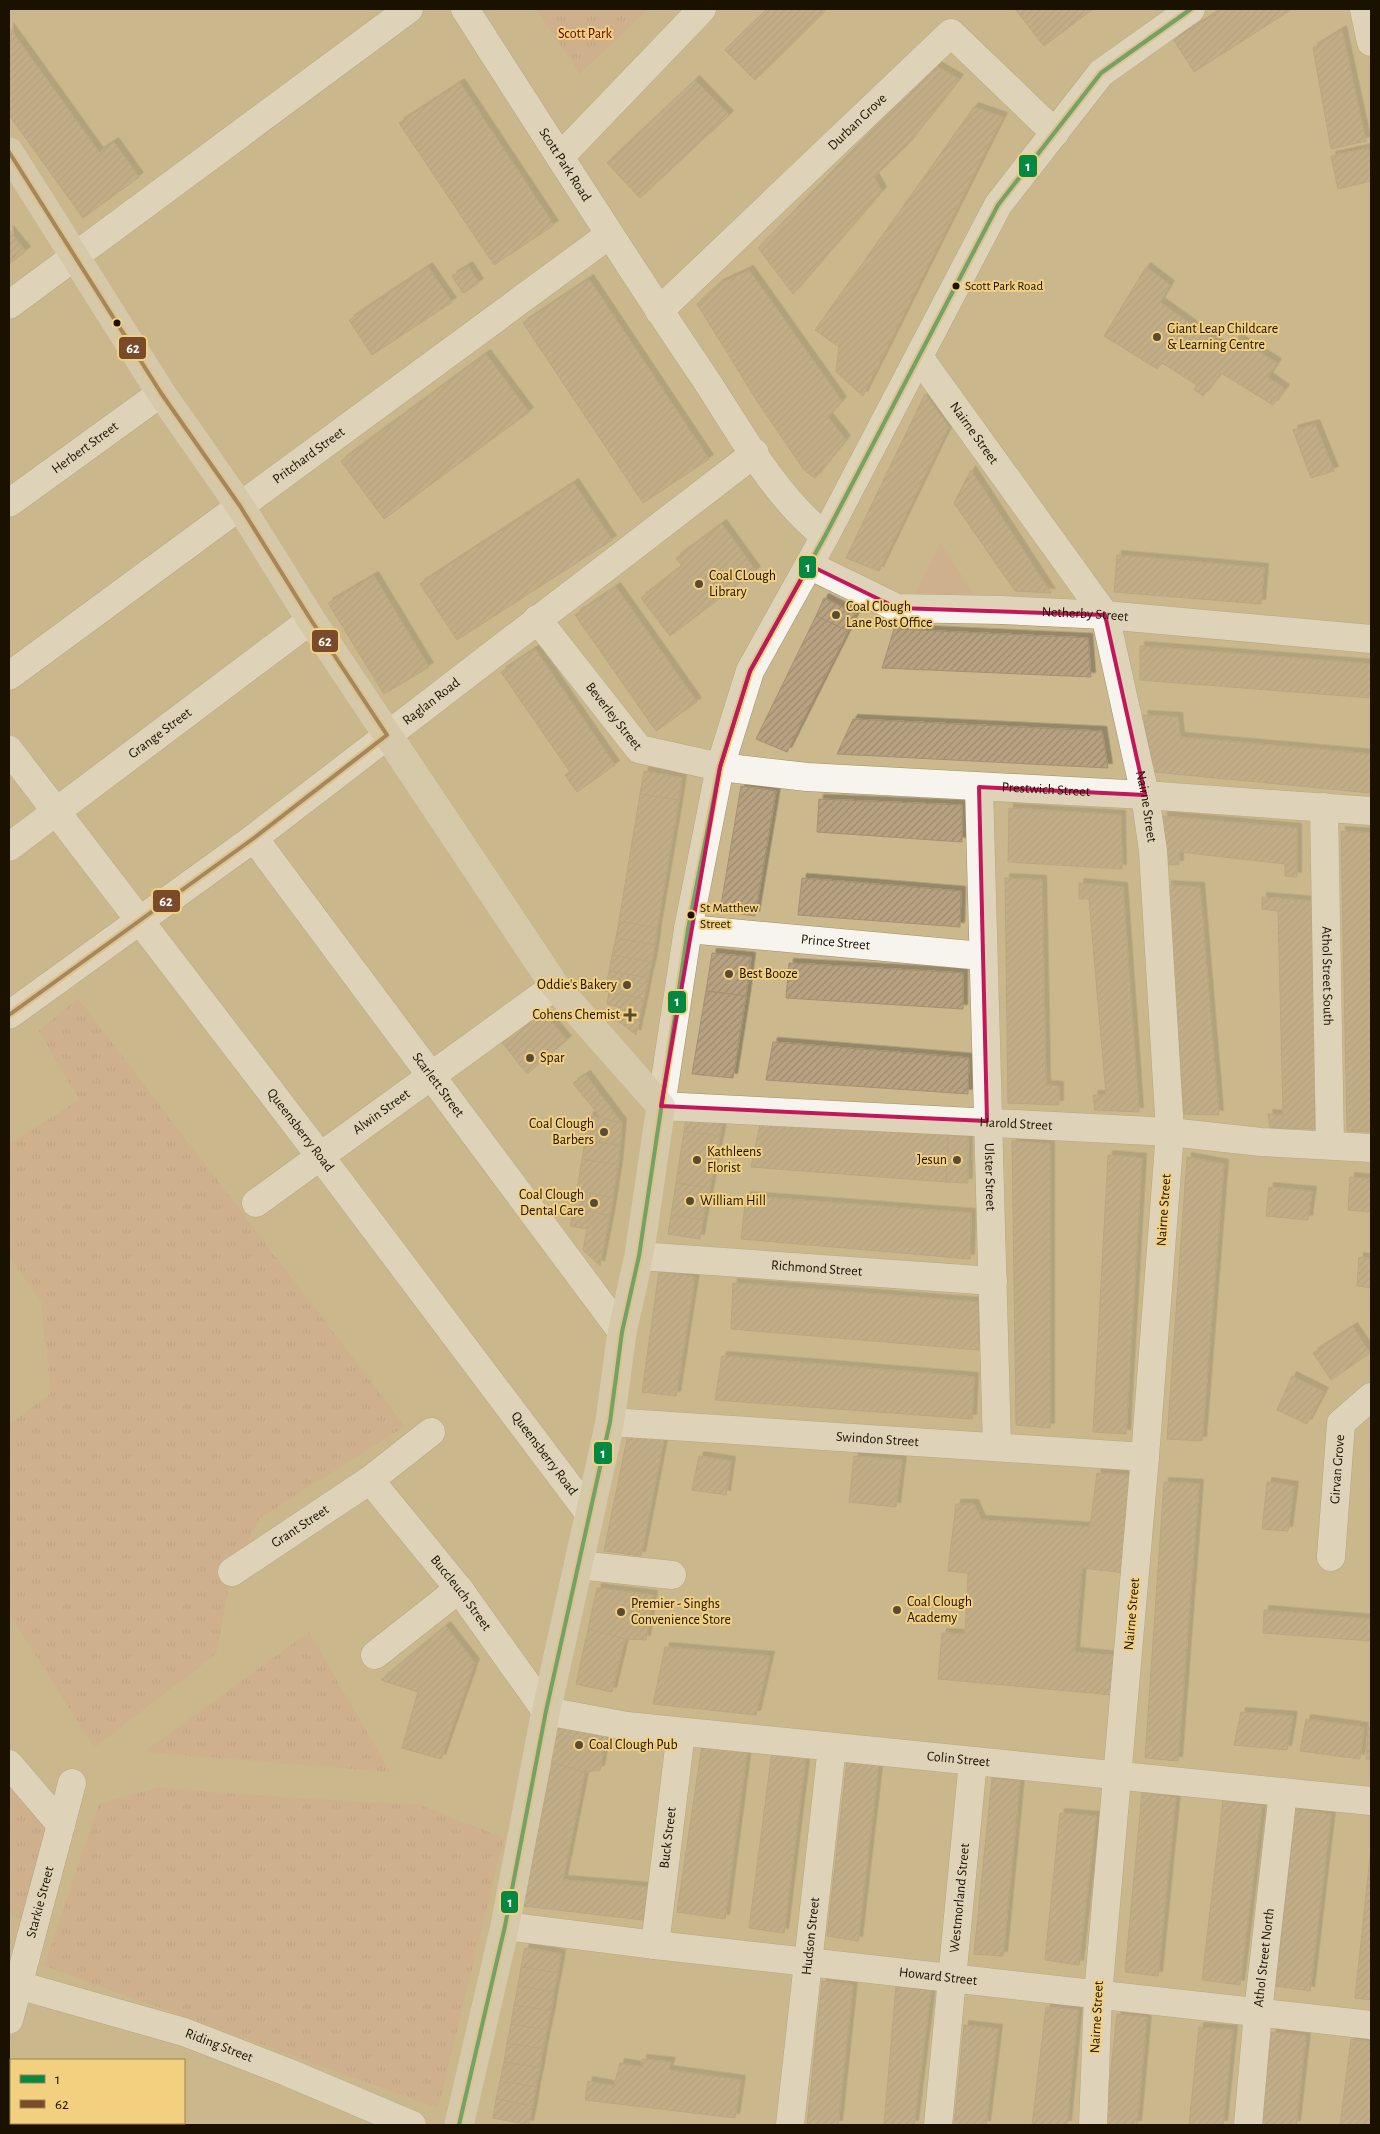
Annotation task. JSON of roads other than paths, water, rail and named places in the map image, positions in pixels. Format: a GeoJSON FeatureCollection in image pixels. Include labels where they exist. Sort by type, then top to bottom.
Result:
{"type":"FeatureCollection","features":[{"type":"Feature","properties":{"kind":"main road"},"geometry":{"type":"LineString","coordinates":[[9,152],[161,393],[240,506],[387,735],[555,986],[661,1106],[639,1256],[622,1332],[610,1422],[546,1711],[505,1926],[459,2125]]}},
{"type":"Feature","properties":{"kind":"street"},"geometry":{"type":"LineString","coordinates":[[9,304],[409,9]]}},
{"type":"Feature","properties":{"kind":"street","name":"Scott Park Road"},"geometry":{"type":"LineString","coordinates":[[465,9],[609,235],[755,453],[790,504],[805,520],[825,536]]}},
{"type":"Feature","properties":{"kind":"street"},"geometry":{"type":"LineString","coordinates":[[560,157],[702,9]]}},
{"type":"Feature","properties":{"kind":"street"},"geometry":{"type":"LineString","coordinates":[[661,1106],[688,929],[720,767],[750,671],[825,536],[998,206],[1101,73],[1191,9]]}},
{"type":"Feature","properties":{"kind":"street"},"geometry":{"type":"LineString","coordinates":[[1364,9],[1371,42]]}},
{"type":"Feature","properties":{"kind":"street","name":"Durban Grove"},"geometry":{"type":"LineString","coordinates":[[659,311],[951,33],[1055,133]]}},
{"type":"Feature","properties":{"kind":"street","name":"Pritchard Street"},"geometry":{"type":"LineString","coordinates":[[9,676],[609,235]]}},
{"type":"Feature","properties":{"kind":"street","name":"Nairne Street"},"geometry":{"type":"LineString","coordinates":[[919,358],[1105,615],[1145,795],[1153,851],[1170,1132],[1145,1457],[1098,1994],[1093,2125]]}},
{"type":"Feature","properties":{"kind":"street","name":"Herbert Street"},"geometry":{"type":"LineString","coordinates":[[9,503],[161,393]]}},
{"type":"Feature","properties":{"kind":"street","name":"Raglan Road"},"geometry":{"type":"LineString","coordinates":[[9,1016],[254,838],[755,453]]}},
{"type":"Feature","properties":{"kind":"street","name":"Netherby Street"},"geometry":{"type":"LineString","coordinates":[[809,565],[897,608],[1002,610],[1105,615],[1371,639]]}},
{"type":"Feature","properties":{"kind":"street","name":"Beverley Street"},"geometry":{"type":"LineString","coordinates":[[537,619],[639,749],[720,767]]}},
{"type":"Feature","properties":{"kind":"street","name":"Grange Street"},"geometry":{"type":"LineString","coordinates":[[9,847],[312,620]]}},
{"type":"Feature","properties":{"kind":"street","name":"Queensberry Road"},"geometry":{"type":"LineString","coordinates":[[9,750],[320,1156],[589,1512]]}},
{"type":"Feature","properties":{"kind":"street","name":"Prestwich Street"},"geometry":{"type":"LineString","coordinates":[[720,767],[808,777],[1145,795],[1371,811]]}},
{"type":"Feature","properties":{"kind":"street","name":"Ulster Street"},"geometry":{"type":"LineString","coordinates":[[979,786],[982,956],[997,1447]]}},
{"type":"Feature","properties":{"kind":"street","name":"Athol Street South"},"geometry":{"type":"LineString","coordinates":[[1324,808],[1330,1145]]}},
{"type":"Feature","properties":{"kind":"street","name":"Scarlett Street"},"geometry":{"type":"LineString","coordinates":[[254,838],[622,1332]]}},
{"type":"Feature","properties":{"kind":"street","name":"Prince Street"},"geometry":{"type":"LineString","coordinates":[[688,929],[982,956]]}},
{"type":"Feature","properties":{"kind":"street","name":"Alwin Street"},"geometry":{"type":"LineString","coordinates":[[256,1202],[555,986]]}},
{"type":"Feature","properties":{"kind":"street","name":"Harold Street"},"geometry":{"type":"LineString","coordinates":[[661,1106],[988,1121],[1170,1132],[1261,1142],[1371,1148]]}},
{"type":"Feature","properties":{"kind":"street","name":"Richmond Street"},"geometry":{"type":"LineString","coordinates":[[639,1256],[993,1281]]}},
{"type":"Feature","properties":{"kind":"street","name":"Girvan Grove"},"geometry":{"type":"LineString","coordinates":[[1331,1556],[1341,1423],[1371,1397]]}},
{"type":"Feature","properties":{"kind":"street","name":"Swindon Street"},"geometry":{"type":"LineString","coordinates":[[610,1422],[1145,1457]]}},
{"type":"Feature","properties":{"kind":"street","name":"Grant Street"},"geometry":{"type":"LineString","coordinates":[[232,1572],[370,1480],[431,1432]]}},
{"type":"Feature","properties":{"kind":"street","name":"Buccleuch Street"},"geometry":{"type":"LineString","coordinates":[[370,1480],[458,1589],[546,1711]]}},
{"type":"Feature","properties":{"kind":"street"},"geometry":{"type":"LineString","coordinates":[[578,1565],[672,1575]]}},
{"type":"Feature","properties":{"kind":"street"},"geometry":{"type":"LineString","coordinates":[[375,1655],[458,1589]]}},
{"type":"Feature","properties":{"kind":"street","name":"Colin Street"},"geometry":{"type":"LineString","coordinates":[[546,1711],[627,1726],[681,1732],[1371,1801]]}},
{"type":"Feature","properties":{"kind":"street","name":"Buck Street"},"geometry":{"type":"LineString","coordinates":[[655,1945],[681,1732]]}},
{"type":"Feature","properties":{"kind":"street","name":"Hudson Street"},"geometry":{"type":"LineString","coordinates":[[790,2125],[810,1962],[832,1747]]}},
{"type":"Feature","properties":{"kind":"street","name":"Westmorland Street"},"geometry":{"type":"LineString","coordinates":[[938,2125],[973,1761]]}},
{"type":"Feature","properties":{"kind":"street"},"geometry":{"type":"LineString","coordinates":[[9,1764],[61,1825]]}},
{"type":"Feature","properties":{"kind":"street","name":"Starkie Street"},"geometry":{"type":"LineString","coordinates":[[13,2003],[20,1935],[61,1825],[72,1783]]}},
{"type":"Feature","properties":{"kind":"street","name":"Athol Street North"},"geometry":{"type":"LineString","coordinates":[[1248,2125],[1258,2012],[1283,1792]]}},
{"type":"Feature","properties":{"kind":"street","name":"Howard Street"},"geometry":{"type":"LineString","coordinates":[[505,1926],[655,1945],[1371,2025]]}},
{"type":"Feature","properties":{"kind":"street","name":"Riding Street"},"geometry":{"type":"LineString","coordinates":[[13,2003],[184,2032],[287,2072],[412,2125]]}},
{"type":"Feature","properties":{"kind":"place","name":"Scott Park Road"},"geometry":{"type":"Point","coordinates":[956,286]}},
{"type":"Feature","properties":{"kind":"place","name":"Giant Leap Childcare & Learning Centre"},"geometry":{"type":"Point","coordinates":[1157,337]}},
{"type":"Feature","properties":{"kind":"place","name":"Coal CLough Library"},"geometry":{"type":"Point","coordinates":[699,584]}},
{"type":"Feature","properties":{"kind":"place","name":"Coal Clough Lane Post Office"},"geometry":{"type":"Point","coordinates":[836,615]}},
{"type":"Feature","properties":{"kind":"place","name":"St Matthew Street"},"geometry":{"type":"Point","coordinates":[691,915]}},
{"type":"Feature","properties":{"kind":"place","name":"Best Booze"},"geometry":{"type":"Point","coordinates":[729,974]}},
{"type":"Feature","properties":{"kind":"place","name":"Oddie's Bakery"},"geometry":{"type":"Point","coordinates":[627,985]}},
{"type":"Feature","properties":{"kind":"place","name":"Cohens Chemist"},"geometry":{"type":"Point","coordinates":[630,1015]}},
{"type":"Feature","properties":{"kind":"place","name":"Spar"},"geometry":{"type":"Point","coordinates":[530,1058]}},
{"type":"Feature","properties":{"kind":"place","name":"Coal Clough Barbers"},"geometry":{"type":"Point","coordinates":[604,1132]}},
{"type":"Feature","properties":{"kind":"place","name":"Kathleens Florist"},"geometry":{"type":"Point","coordinates":[697,1160]}},
{"type":"Feature","properties":{"kind":"place","name":"Jesun"},"geometry":{"type":"Point","coordinates":[957,1160]}},
{"type":"Feature","properties":{"kind":"place","name":"William Hill"},"geometry":{"type":"Point","coordinates":[690,1201]}},
{"type":"Feature","properties":{"kind":"place","name":"Coal Clough Dental Care"},"geometry":{"type":"Point","coordinates":[594,1203]}},
{"type":"Feature","properties":{"kind":"place","name":"Coal Clough Academy"},"geometry":{"type":"Point","coordinates":[897,1610]}},
{"type":"Feature","properties":{"kind":"place","name":"Premier - Singhs Convenience Store"},"geometry":{"type":"Point","coordinates":[621,1612]}},
{"type":"Feature","properties":{"kind":"place","name":"Coal Clough Pub"},"geometry":{"type":"Point","coordinates":[579,1745]}},
{"type":"Feature","properties":{"kind":"park label","name":"Scott Park"},"geometry":{"type":"Point","coordinates":[585,34]}}]}
